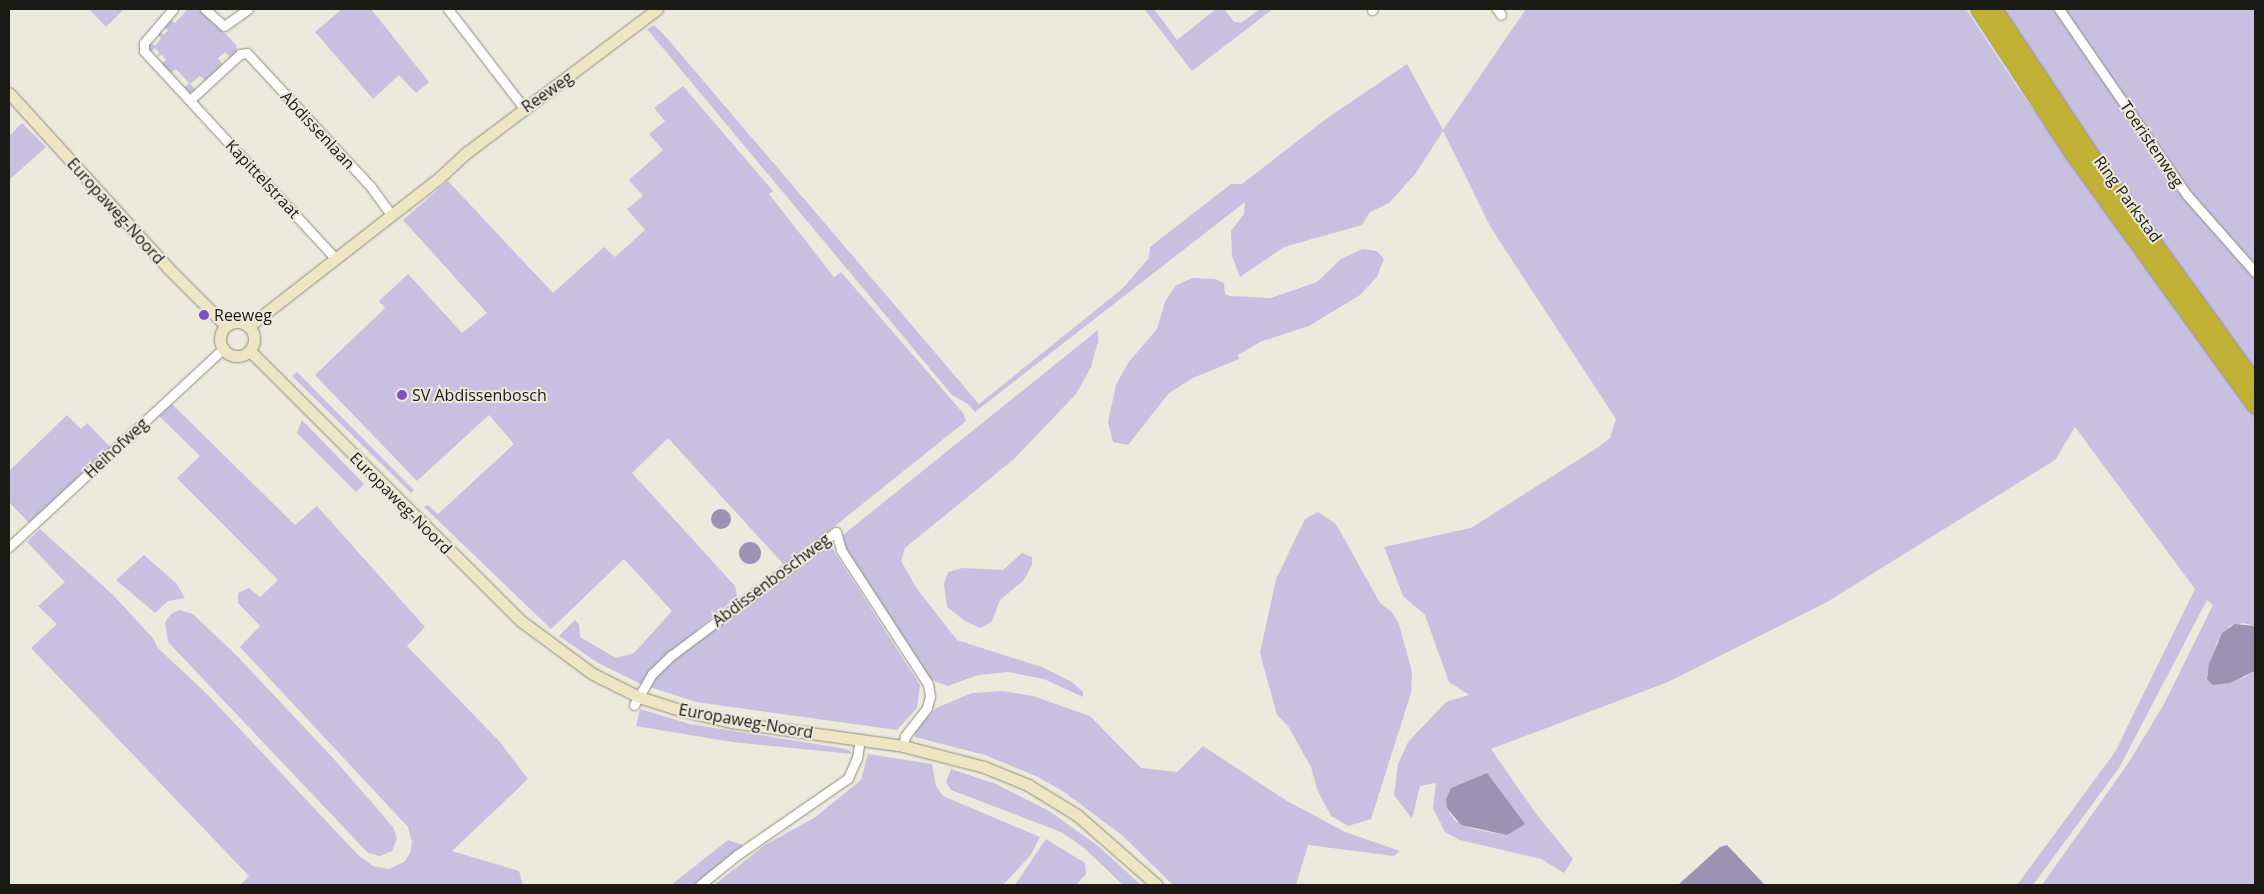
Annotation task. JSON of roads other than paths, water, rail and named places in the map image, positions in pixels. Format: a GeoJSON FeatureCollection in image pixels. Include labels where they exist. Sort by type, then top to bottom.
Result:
{"type":"FeatureCollection","features":[{"type":"Feature","properties":{"kind":"highway","name":"Ring Parkstad"},"geometry":{"type":"LineString","coordinates":[[1978,9],[2072,150],[2255,406]]}},
{"type":"Feature","properties":{"kind":"highway","name":"Ring Parkstad"},"geometry":{"type":"LineString","coordinates":[[1994,9],[2090,154],[2255,384]]}},
{"type":"Feature","properties":{"kind":"street","name":"Kapittelstraat"},"geometry":{"type":"LineString","coordinates":[[173,9],[144,43],[143,49],[335,258]]}},
{"type":"Feature","properties":{"kind":"street"},"geometry":{"type":"LineString","coordinates":[[206,9],[224,26],[248,9]]}},
{"type":"Feature","properties":{"kind":"street"},"geometry":{"type":"LineString","coordinates":[[448,9],[524,108]]}},
{"type":"Feature","properties":{"kind":"street","name":"Reeweg"},"geometry":{"type":"LineString","coordinates":[[249,326],[524,108],[657,9]]}},
{"type":"Feature","properties":{"kind":"street","name":"Toeristenweg"},"geometry":{"type":"LineString","coordinates":[[2059,9],[2187,195],[2255,272]]}},
{"type":"Feature","properties":{"kind":"street","name":"Abdissenlaan"},"geometry":{"type":"LineString","coordinates":[[190,100],[240,54],[249,54],[371,186],[391,215]]}},
{"type":"Feature","properties":{"kind":"street","name":"Europaweg-Noord"},"geometry":{"type":"LineString","coordinates":[[9,93],[162,262],[226,326]]}},
{"type":"Feature","properties":{"kind":"street"},"geometry":{"type":"LineString","coordinates":[[235,322],[249,326],[255,342],[250,351],[236,356],[223,349],[220,334],[226,326],[235,322]]}},
{"type":"Feature","properties":{"kind":"street","name":"Heihofweg"},"geometry":{"type":"LineString","coordinates":[[9,547],[223,349]]}},
{"type":"Feature","properties":{"kind":"street","name":"Europaweg-Noord"},"geometry":{"type":"LineString","coordinates":[[250,351],[527,626],[593,674],[637,701],[731,722],[903,746],[984,767],[1052,798],[1102,834],[1157,885]]}},
{"type":"Feature","properties":{"kind":"street","name":"Abdissenboschweg"},"geometry":{"type":"LineString","coordinates":[[637,701],[652,674],[672,655],[836,532],[841,550],[928,684],[930,696],[927,708],[905,736],[903,746]]}},
{"type":"Feature","properties":{"kind":"street"},"geometry":{"type":"LineString","coordinates":[[700,885],[737,854],[848,778],[857,758],[860,739]]}},
{"type":"Feature","properties":{"kind":"place","name":"Reeweg"},"geometry":{"type":"Point","coordinates":[204,315]}},
{"type":"Feature","properties":{"kind":"place","name":"SV Abdissenbosch"},"geometry":{"type":"Point","coordinates":[402,395]}}]}
